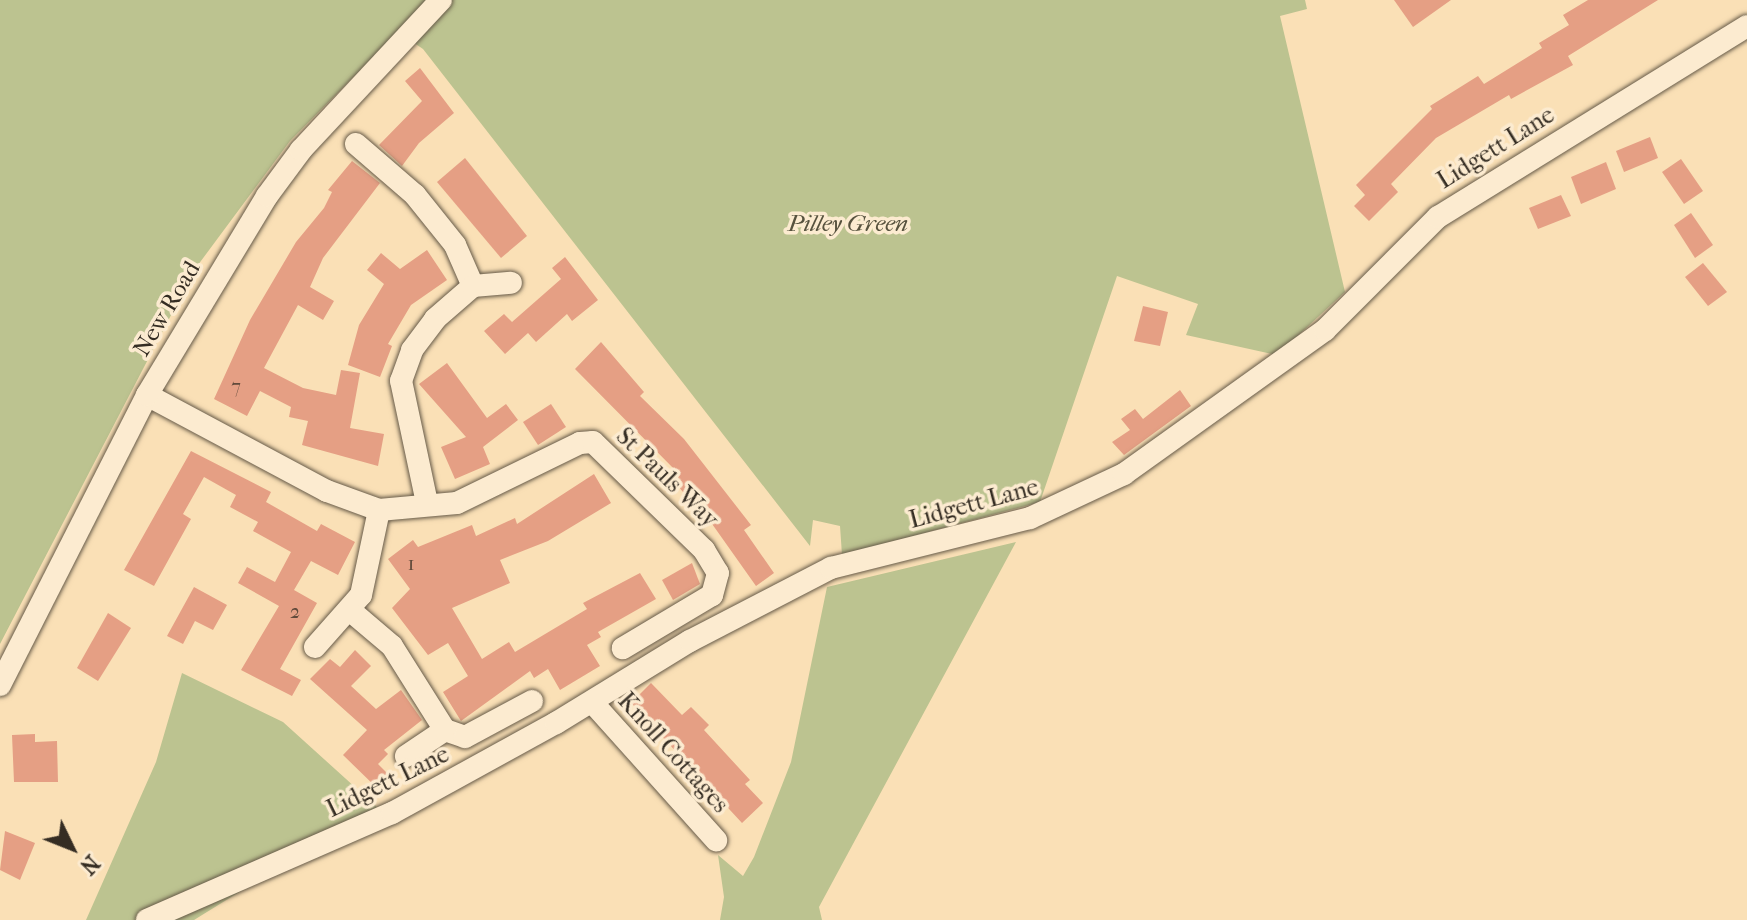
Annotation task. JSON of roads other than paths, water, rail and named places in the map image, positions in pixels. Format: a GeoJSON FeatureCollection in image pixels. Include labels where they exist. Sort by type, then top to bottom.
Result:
{"type":"FeatureCollection","features":[{"type":"Feature","properties":{"kind":"street","name":"New Road"},"geometry":{"type":"LineString","coordinates":[[0,685],[147,395],[220,270],[301,150],[441,0]]}},
{"type":"Feature","properties":{"kind":"street","name":"Lidgett Lane"},"geometry":{"type":"LineString","coordinates":[[147,920],[392,813],[592,702],[690,641],[831,568],[1030,518],[1124,474],[1325,330],[1438,217],[1747,26]]}},
{"type":"Feature","properties":{"kind":"street"},"geometry":{"type":"LineString","coordinates":[[356,144],[415,195],[455,245],[473,286]]}},
{"type":"Feature","properties":{"kind":"street"},"geometry":{"type":"LineString","coordinates":[[427,503],[401,381],[412,350],[435,319],[473,286],[511,283]]}},
{"type":"Feature","properties":{"kind":"street","name":"St Pauls Way"},"geometry":{"type":"LineString","coordinates":[[147,395],[327,491],[379,510],[427,503],[457,503],[580,443],[593,442],[657,510],[704,550],[718,573],[712,595],[623,648]]}},
{"type":"Feature","properties":{"kind":"street"},"geometry":{"type":"LineString","coordinates":[[315,647],[352,612],[370,571],[379,510]]}},
{"type":"Feature","properties":{"kind":"street"},"geometry":{"type":"LineString","coordinates":[[352,612],[392,646],[445,730],[465,737],[532,701]]}},
{"type":"Feature","properties":{"kind":"street","name":"Knoll Cottages"},"geometry":{"type":"LineString","coordinates":[[592,702],[716,840]]}},
{"type":"Feature","properties":{"kind":"street"},"geometry":{"type":"LineString","coordinates":[[406,756],[445,730]]}},
{"type":"Feature","properties":{"kind":"park label","name":"Pilley Green"},"geometry":{"type":"Point","coordinates":[848,224]}}]}
